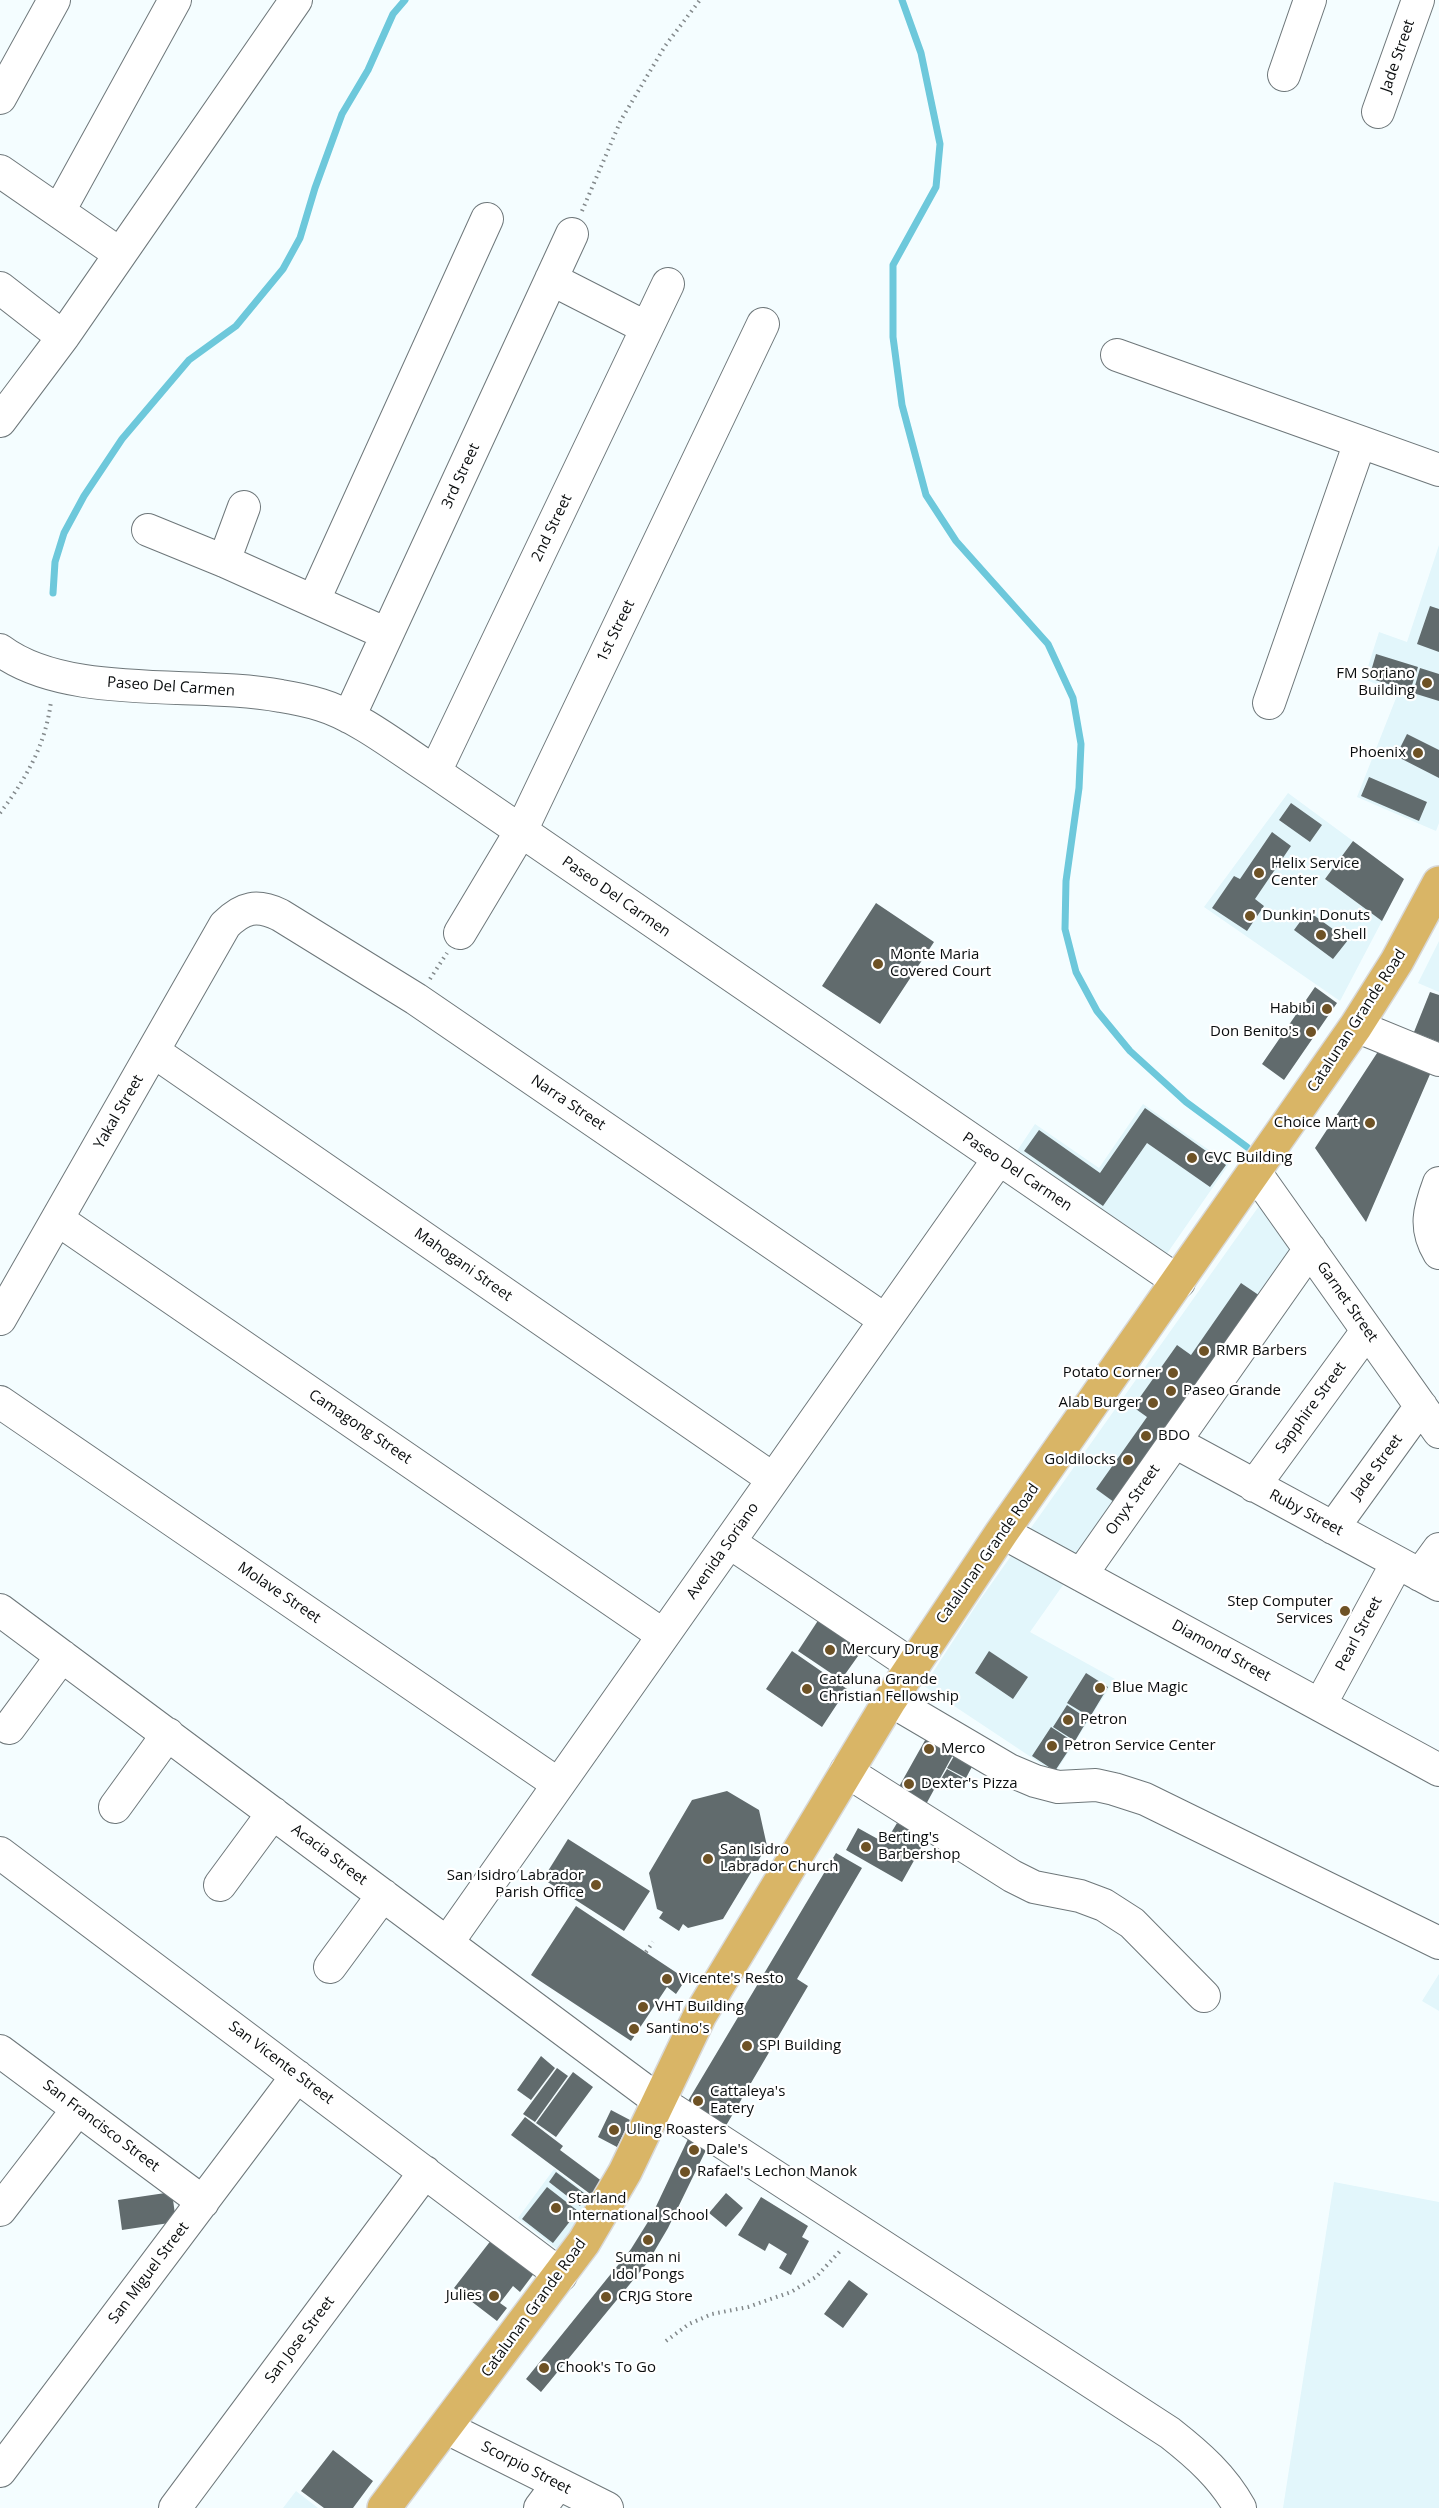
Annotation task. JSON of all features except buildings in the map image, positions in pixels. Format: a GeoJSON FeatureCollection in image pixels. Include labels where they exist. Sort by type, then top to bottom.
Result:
{"type":"FeatureCollection","features":[{"type":"Feature","properties":{"kind":"main road","name":"Catalunan Grande Road"},"geometry":{"type":"LineString","coordinates":[[384,2508],[561,2275],[605,2209],[638,2146],[699,2015],[912,1665],[1002,1532],[1356,1026],[1397,961],[1439,883]]}},
{"type":"Feature","properties":{"kind":"street"},"geometry":{"type":"LineString","coordinates":[[0,98],[54,0]]}},
{"type":"Feature","properties":{"kind":"street"},"geometry":{"type":"LineString","coordinates":[[59,211],[175,0]]}},
{"type":"Feature","properties":{"kind":"street"},"geometry":{"type":"LineString","coordinates":[[0,421],[63,337],[296,0]]}},
{"type":"Feature","properties":{"kind":"street"},"geometry":{"type":"LineString","coordinates":[[1284,75],[1310,0]]}},
{"type":"Feature","properties":{"kind":"street","name":"Jade Street"},"geometry":{"type":"LineString","coordinates":[[1378,112],[1418,0]]}},
{"type":"Feature","properties":{"kind":"street"},"geometry":{"type":"LineString","coordinates":[[0,171],[120,254]]}},
{"type":"Feature","properties":{"kind":"street"},"geometry":{"type":"LineString","coordinates":[[314,600],[487,219]]}},
{"type":"Feature","properties":{"kind":"street","name":"3rd Street"},"geometry":{"type":"LineString","coordinates":[[349,717],[572,234]]}},
{"type":"Feature","properties":{"kind":"street"},"geometry":{"type":"LineString","coordinates":[[551,279],[647,327]]}},
{"type":"Feature","properties":{"kind":"street","name":"2nd Street"},"geometry":{"type":"LineString","coordinates":[[435,772],[668,284]]}},
{"type":"Feature","properties":{"kind":"street"},"geometry":{"type":"LineString","coordinates":[[0,288],[63,337]]}},
{"type":"Feature","properties":{"kind":"street","name":"1st Street"},"geometry":{"type":"LineString","coordinates":[[460,933],[521,831],[763,324]]}},
{"type":"Feature","properties":{"kind":"street"},"geometry":{"type":"LineString","coordinates":[[1117,356],[1439,470]]}},
{"type":"Feature","properties":{"kind":"street"},"geometry":{"type":"LineString","coordinates":[[1269,703],[1360,442]]}},
{"type":"Feature","properties":{"kind":"street"},"geometry":{"type":"LineString","coordinates":[[224,561],[244,507]]}},
{"type":"Feature","properties":{"kind":"street"},"geometry":{"type":"LineString","coordinates":[[148,530],[314,600],[387,634]]}},
{"type":"Feature","properties":{"kind":"street","name":"Paseo Del Carmen"},"geometry":{"type":"LineString","coordinates":[[0,650],[31,668],[55,676],[120,684],[279,695],[322,705],[349,717],[435,772],[1179,1282]]}},
{"type":"Feature","properties":{"kind":"street","name":"Narra Street"},"geometry":{"type":"LineString","coordinates":[[243,910],[252,907],[267,908],[416,999],[885,1320]]}},
{"type":"Feature","properties":{"kind":"street","name":"Yakal Street"},"geometry":{"type":"LineString","coordinates":[[0,1319],[225,925],[243,910]]}},
{"type":"Feature","properties":{"kind":"street"},"geometry":{"type":"LineString","coordinates":[[1356,1026],[1439,1060]]}},
{"type":"Feature","properties":{"kind":"street","name":"Mahogani Street"},"geometry":{"type":"LineString","coordinates":[[153,1052],[773,1479]]}},
{"type":"Feature","properties":{"kind":"street","name":"Avenida Soriano"},"geometry":{"type":"LineString","coordinates":[[447,1943],[998,1160]]}},
{"type":"Feature","properties":{"kind":"street","name":"Garnet Street"},"geometry":{"type":"LineString","coordinates":[[1255,1172],[1439,1432]]}},
{"type":"Feature","properties":{"kind":"street"},"geometry":{"type":"LineString","coordinates":[[1439,1183],[1428,1226],[1432,1241],[1439,1253]]}},
{"type":"Feature","properties":{"kind":"street","name":"Camagong Street"},"geometry":{"type":"LineString","coordinates":[[57,1219],[663,1635]]}},
{"type":"Feature","properties":{"kind":"street","name":"Onyx Street"},"geometry":{"type":"LineString","coordinates":[[1082,1575],[1173,1441],[1310,1249]]}},
{"type":"Feature","properties":{"kind":"street","name":"Sapphire Street"},"geometry":{"type":"LineString","coordinates":[[1254,1486],[1367,1331]]}},
{"type":"Feature","properties":{"kind":"street","name":"Molave Street"},"geometry":{"type":"LineString","coordinates":[[0,1402],[558,1784]]}},
{"type":"Feature","properties":{"kind":"street","name":"Jade Street"},"geometry":{"type":"LineString","coordinates":[[1333,1528],[1420,1406]]}},
{"type":"Feature","properties":{"kind":"street","name":"Ruby Street"},"geometry":{"type":"LineString","coordinates":[[1173,1441],[1419,1574]]}},
{"type":"Feature","properties":{"kind":"street","name":"Diamond Street"},"geometry":{"type":"LineString","coordinates":[[1002,1532],[1439,1770]]}},
{"type":"Feature","properties":{"kind":"street"},"geometry":{"type":"LineString","coordinates":[[729,1542],[912,1665]]}},
{"type":"Feature","properties":{"kind":"street","name":"Pearl Street"},"geometry":{"type":"LineString","coordinates":[[1320,1705],[1439,1549]]}},
{"type":"Feature","properties":{"kind":"street","name":"Acacia Street"},"geometry":{"type":"LineString","coordinates":[[0,1610],[659,2101],[1170,2433],[1216,2473],[1240,2508]]}},
{"type":"Feature","properties":{"kind":"street"},"geometry":{"type":"LineString","coordinates":[[9,1728],[62,1656]]}},
{"type":"Feature","properties":{"kind":"street"},"geometry":{"type":"LineString","coordinates":[[890,1700],[1009,1770],[1035,1781],[1058,1787],[1096,1785],[1145,1799],[1439,1943]]}},
{"type":"Feature","properties":{"kind":"street"},"geometry":{"type":"LineString","coordinates":[[114,1807],[168,1734]]}},
{"type":"Feature","properties":{"kind":"street"},"geometry":{"type":"LineString","coordinates":[[846,1771],[1012,1876],[1034,1887],[1080,1896],[1113,1911],[1132,1923],[1204,1996]]}},
{"type":"Feature","properties":{"kind":"street"},"geometry":{"type":"LineString","coordinates":[[220,1885],[273,1813]]}},
{"type":"Feature","properties":{"kind":"street","name":"San Vicente Street"},"geometry":{"type":"LineString","coordinates":[[0,1853],[561,2275]]}},
{"type":"Feature","properties":{"kind":"street"},"geometry":{"type":"LineString","coordinates":[[330,1967],[383,1895]]}},
{"type":"Feature","properties":{"kind":"street","name":"San Francisco Street"},"geometry":{"type":"LineString","coordinates":[[0,2051],[203,2202]]}},
{"type":"Feature","properties":{"kind":"street","name":"San Miguel Street"},"geometry":{"type":"LineString","coordinates":[[0,2470],[297,2076]]}},
{"type":"Feature","properties":{"kind":"street"},"geometry":{"type":"LineString","coordinates":[[0,2210],[78,2109]]}},
{"type":"Feature","properties":{"kind":"street","name":"San Jose Street"},"geometry":{"type":"LineString","coordinates":[[175,2508],[425,2172]]}},
{"type":"Feature","properties":{"kind":"street","name":"Scorpio Street"},"geometry":{"type":"LineString","coordinates":[[445,2427],[549,2496],[607,2508]]}},
{"type":"Feature","properties":{"kind":"path"},"geometry":{"type":"LineString","coordinates":[[572,234],[621,120],[665,46],[700,0]]}},
{"type":"Feature","properties":{"kind":"path"},"geometry":{"type":"LineString","coordinates":[[0,813],[19,789],[34,762],[49,720],[55,676]]}},
{"type":"Feature","properties":{"kind":"path"},"geometry":{"type":"LineString","coordinates":[[416,999],[460,933]]}},
{"type":"Feature","properties":{"kind":"path"},"geometry":{"type":"LineString","coordinates":[[646,1952],[653,1942]]}},
{"type":"Feature","properties":{"kind":"path"},"geometry":{"type":"LineString","coordinates":[[666,2341],[696,2320],[791,2292],[816,2277],[857,2230]]}},
{"type":"Feature","properties":{"kind":"shaded area"},"geometry":{"type":"Polygon","coordinates":[[[1439,545],[1439,823],[1436,831],[1357,797],[1398,693],[1364,679],[1379,632],[1407,642],[1439,545]]]}},
{"type":"Feature","properties":{"kind":"shaded area"},"geometry":{"type":"Polygon","coordinates":[[[1288,793],[1353,841],[1325,879],[1382,921],[1340,1001],[1204,907],[1288,793]]]}},
{"type":"Feature","properties":{"kind":"shaded area"},"geometry":{"type":"Polygon","coordinates":[[[1439,941],[1439,992],[1418,983],[1439,941]]]}},
{"type":"Feature","properties":{"kind":"shaded area"},"geometry":{"type":"Polygon","coordinates":[[[1143,1104],[1229,1164],[1166,1255],[1017,1151],[1035,1124],[1099,1168],[1143,1104]]]}},
{"type":"Feature","properties":{"kind":"shaded area"},"geometry":{"type":"Polygon","coordinates":[[[1264,1199],[1299,1249],[1030,1632],[1115,1679],[1055,1773],[924,1686],[977,1604],[1264,1199]]]}},
{"type":"Feature","properties":{"kind":"shaded area"},"geometry":{"type":"Polygon","coordinates":[[[1439,1974],[1439,2011],[1422,2001],[1439,1974]]]}},
{"type":"Feature","properties":{"kind":"shaded area","name":"Starland International School"},"geometry":{"type":"Polygon","coordinates":[[[554,2169],[593,2198],[558,2250],[518,2218],[554,2169]]]}},
{"type":"Feature","properties":{"kind":"shaded area"},"geometry":{"type":"Polygon","coordinates":[[[1334,2182],[1439,2202],[1439,2508],[1283,2508],[1334,2182]]]}},
{"type":"Feature","properties":{"kind":"shaded area"},"geometry":{"type":"Polygon","coordinates":[[[296,2491],[318,2508],[283,2508],[296,2491]]]}},
{"type":"Feature","properties":{"kind":"waterway"},"geometry":{"type":"LineString","coordinates":[[53,593],[55,562],[64,533],[84,496],[122,439],[189,360],[236,326],[283,269],[300,238],[315,188],[342,114],[368,70],[393,14],[405,0]]}},
{"type":"Feature","properties":{"kind":"waterway"},"geometry":{"type":"LineString","coordinates":[[902,0],[921,53],[940,144],[936,187],[893,265],[893,337],[902,405],[926,495],[956,541],[1048,644],[1073,698],[1081,744],[1079,788],[1066,881],[1065,929],[1076,972],[1097,1011],[1130,1051],[1186,1102],[1247,1147]]}},
{"type":"Feature","properties":{"kind":"place","name":"FM Soriano Building"},"geometry":{"type":"Point","coordinates":[1427,683]}},
{"type":"Feature","properties":{"kind":"place","name":"Phoenix"},"geometry":{"type":"Point","coordinates":[1418,753]}},
{"type":"Feature","properties":{"kind":"place","name":"Helix Service Center"},"geometry":{"type":"Point","coordinates":[1259,873]}},
{"type":"Feature","properties":{"kind":"place","name":"Dunkin' Donuts"},"geometry":{"type":"Point","coordinates":[1250,916]}},
{"type":"Feature","properties":{"kind":"place","name":"Shell"},"geometry":{"type":"Point","coordinates":[1321,935]}},
{"type":"Feature","properties":{"kind":"place","name":"Monte Maria Covered Court"},"geometry":{"type":"Point","coordinates":[878,964]}},
{"type":"Feature","properties":{"kind":"place","name":"Habibi"},"geometry":{"type":"Point","coordinates":[1327,1009]}},
{"type":"Feature","properties":{"kind":"place","name":"Don Benito's"},"geometry":{"type":"Point","coordinates":[1311,1032]}},
{"type":"Feature","properties":{"kind":"place","name":"Choice Mart"},"geometry":{"type":"Point","coordinates":[1370,1123]}},
{"type":"Feature","properties":{"kind":"place","name":"CVC Building"},"geometry":{"type":"Point","coordinates":[1192,1158]}},
{"type":"Feature","properties":{"kind":"place","name":"RMR Barbers"},"geometry":{"type":"Point","coordinates":[1204,1351]}},
{"type":"Feature","properties":{"kind":"place","name":"Potato Corner"},"geometry":{"type":"Point","coordinates":[1173,1373]}},
{"type":"Feature","properties":{"kind":"place","name":"Paseo Grande"},"geometry":{"type":"Point","coordinates":[1171,1391]}},
{"type":"Feature","properties":{"kind":"place","name":"Alab Burger"},"geometry":{"type":"Point","coordinates":[1153,1403]}},
{"type":"Feature","properties":{"kind":"place","name":"BDO"},"geometry":{"type":"Point","coordinates":[1146,1436]}},
{"type":"Feature","properties":{"kind":"place","name":"Goldilocks"},"geometry":{"type":"Point","coordinates":[1128,1460]}},
{"type":"Feature","properties":{"kind":"place","name":"Step Computer Services"},"geometry":{"type":"Point","coordinates":[1345,1611]}},
{"type":"Feature","properties":{"kind":"place","name":"Mercury Drug"},"geometry":{"type":"Point","coordinates":[830,1650]}},
{"type":"Feature","properties":{"kind":"place","name":"Blue Magic"},"geometry":{"type":"Point","coordinates":[1100,1688]}},
{"type":"Feature","properties":{"kind":"place","name":"Cataluna Grande Christian Fellowship"},"geometry":{"type":"Point","coordinates":[807,1689]}},
{"type":"Feature","properties":{"kind":"place","name":"Petron"},"geometry":{"type":"Point","coordinates":[1068,1720]}},
{"type":"Feature","properties":{"kind":"place","name":"Petron Service Center"},"geometry":{"type":"Point","coordinates":[1052,1746]}},
{"type":"Feature","properties":{"kind":"place","name":"Merco"},"geometry":{"type":"Point","coordinates":[929,1749]}},
{"type":"Feature","properties":{"kind":"place","name":"Dexter's Pizza"},"geometry":{"type":"Point","coordinates":[909,1784]}},
{"type":"Feature","properties":{"kind":"place","name":"Berting's Barbershop"},"geometry":{"type":"Point","coordinates":[866,1847]}},
{"type":"Feature","properties":{"kind":"place","name":"San Isidro Labrador Church"},"geometry":{"type":"Point","coordinates":[708,1859]}},
{"type":"Feature","properties":{"kind":"place","name":"San Isidro Labrador Parish Office"},"geometry":{"type":"Point","coordinates":[596,1885]}},
{"type":"Feature","properties":{"kind":"place","name":"Vicente's Resto"},"geometry":{"type":"Point","coordinates":[667,1979]}},
{"type":"Feature","properties":{"kind":"place","name":"VHT Building"},"geometry":{"type":"Point","coordinates":[643,2007]}},
{"type":"Feature","properties":{"kind":"place","name":"Santino's"},"geometry":{"type":"Point","coordinates":[634,2029]}},
{"type":"Feature","properties":{"kind":"place","name":"SPI Building"},"geometry":{"type":"Point","coordinates":[747,2046]}},
{"type":"Feature","properties":{"kind":"place","name":"Cattaleya's Eatery"},"geometry":{"type":"Point","coordinates":[698,2101]}},
{"type":"Feature","properties":{"kind":"place","name":"Uling Roasters"},"geometry":{"type":"Point","coordinates":[614,2130]}},
{"type":"Feature","properties":{"kind":"place","name":"Dale's"},"geometry":{"type":"Point","coordinates":[694,2150]}},
{"type":"Feature","properties":{"kind":"place","name":"Rafael's Lechon Manok"},"geometry":{"type":"Point","coordinates":[685,2172]}},
{"type":"Feature","properties":{"kind":"place","name":"Starland International School"},"geometry":{"type":"Point","coordinates":[556,2208]}},
{"type":"Feature","properties":{"kind":"place","name":"Suman ni Idol Pongs"},"geometry":{"type":"Point","coordinates":[648,2240]}},
{"type":"Feature","properties":{"kind":"place","name":"Julies"},"geometry":{"type":"Point","coordinates":[494,2296]}},
{"type":"Feature","properties":{"kind":"place","name":"CRJG Store"},"geometry":{"type":"Point","coordinates":[606,2297]}},
{"type":"Feature","properties":{"kind":"place","name":"Chook's To Go"},"geometry":{"type":"Point","coordinates":[544,2368]}}]}
